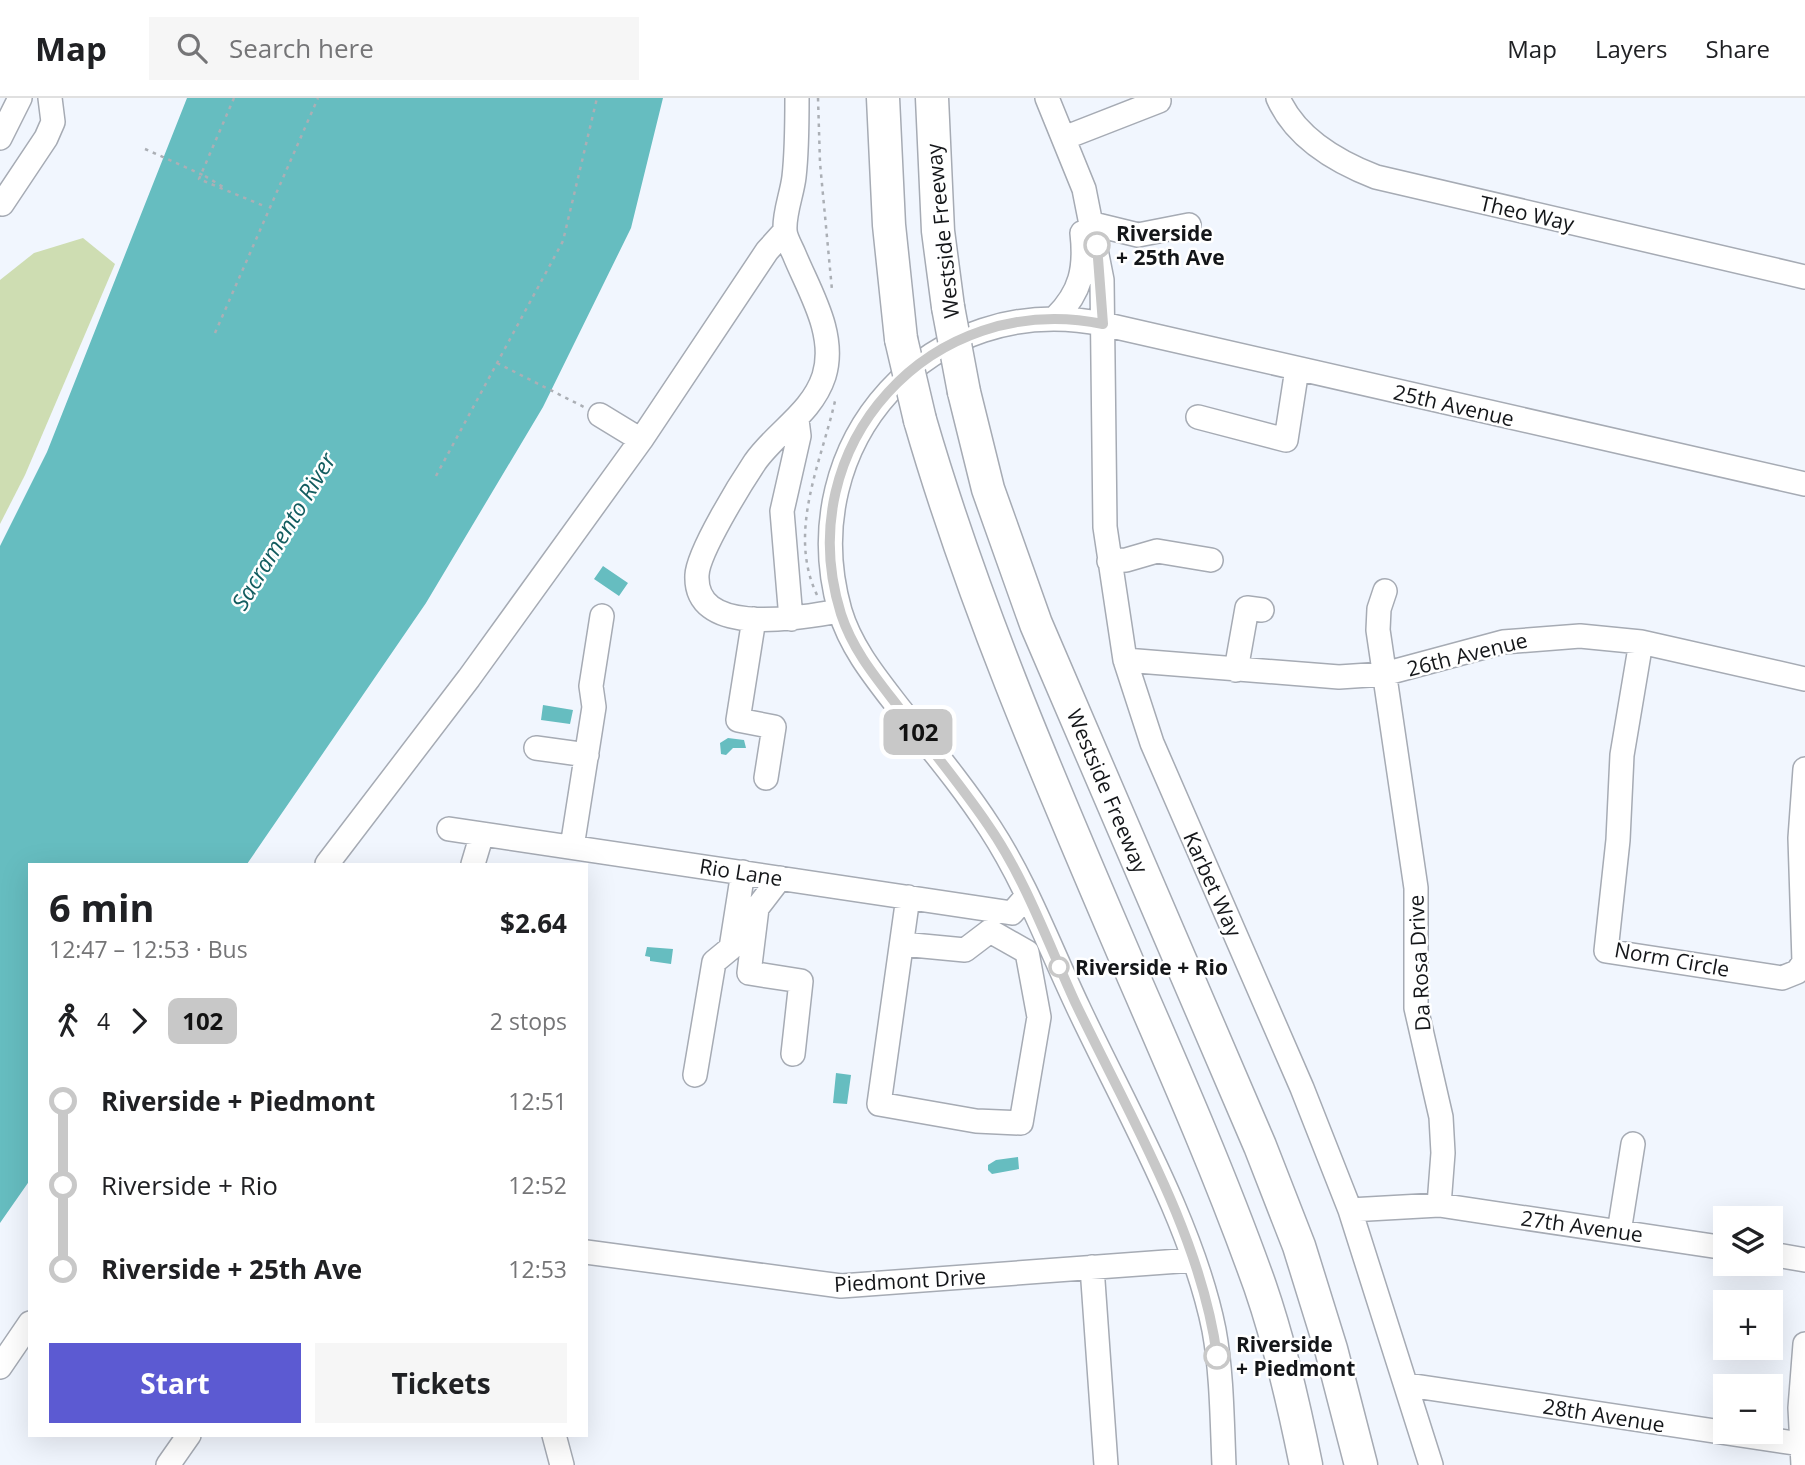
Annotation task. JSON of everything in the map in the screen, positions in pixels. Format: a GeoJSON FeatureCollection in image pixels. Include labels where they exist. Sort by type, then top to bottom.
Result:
{"type":"FeatureCollection","features":[{"type":"Feature","properties":{"kind":"highway"},"geometry":{"type":"LineString","coordinates":[[883,98],[889,225],[901,339],[920,420],[946,510],[986,621],[1070,826],[1213,1161],[1261,1289],[1294,1407],[1306,1465]]}},
{"type":"Feature","properties":{"kind":"highway","name":"Westside Freeway"},"geometry":{"type":"LineString","coordinates":[[932,98],[938,232],[948,307],[964,393],[988,489],[1036,624],[1260,1146],[1299,1246],[1331,1349],[1361,1465]]}},
{"type":"Feature","properties":{"kind":"street"},"geometry":{"type":"LineString","coordinates":[[0,138],[20,98]]}},
{"type":"Feature","properties":{"kind":"street"},"geometry":{"type":"LineString","coordinates":[[2,204],[46,138],[53,122],[50,98]]}},
{"type":"Feature","properties":{"kind":"street"},"geometry":{"type":"LineString","coordinates":[[328,863],[469,678],[641,440],[767,251],[785,231],[794,179],[797,98]]}},
{"type":"Feature","properties":{"kind":"street","name":"Karbet Way"},"geometry":{"type":"LineString","coordinates":[[1048,98],[1084,189],[1102,280],[1103,502],[1109,561],[1125,660],[1152,743],[1302,1088],[1350,1210],[1408,1385],[1431,1465]]}},
{"type":"Feature","properties":{"kind":"street"},"geometry":{"type":"LineString","coordinates":[[1064,138],[1159,101],[1158,98]]}},
{"type":"Feature","properties":{"kind":"street","name":"Theo Way"},"geometry":{"type":"LineString","coordinates":[[1278,98],[1294,123],[1328,155],[1376,177],[1805,277]]}},
{"type":"Feature","properties":{"kind":"street"},"geometry":{"type":"LineString","coordinates":[[1056,317],[1071,303],[1082,278],[1084,252],[1079,208],[1084,189]]}},
{"type":"Feature","properties":{"kind":"street"},"geometry":{"type":"LineString","coordinates":[[1093,224],[1138,235],[1189,225]]}},
{"type":"Feature","properties":{"kind":"street"},"geometry":{"type":"LineString","coordinates":[[785,231],[816,303],[826,340],[824,376],[797,420],[756,461],[704,550],[696,574],[699,592],[707,606],[719,614],[754,619],[791,619],[840,611]]}},
{"type":"Feature","properties":{"kind":"street","name":"25th Avenue"},"geometry":{"type":"LineString","coordinates":[[1224,1465],[1214,1332],[1193,1259],[1150,1158],[1026,897],[989,826],[861,657],[840,611],[831,556],[834,499],[846,458],[871,411],[885,394],[935,352],[997,324],[1056,317],[1103,324],[1805,484]]}},
{"type":"Feature","properties":{"kind":"street"},"geometry":{"type":"LineString","coordinates":[[1198,417],[1286,440],[1297,369]]}},
{"type":"Feature","properties":{"kind":"street"},"geometry":{"type":"LineString","coordinates":[[593,411],[641,440]]}},
{"type":"Feature","properties":{"kind":"street"},"geometry":{"type":"LineString","coordinates":[[791,619],[782,511],[799,436],[797,420]]}},
{"type":"Feature","properties":{"kind":"street"},"geometry":{"type":"LineString","coordinates":[[1109,561],[1126,560],[1157,551],[1211,560]]}},
{"type":"Feature","properties":{"kind":"street","name":"Da Rosa Drive"},"geometry":{"type":"LineString","coordinates":[[1385,591],[1378,630],[1416,888],[1416,1008],[1441,1117],[1443,1153],[1439,1205]]}},
{"type":"Feature","properties":{"kind":"street"},"geometry":{"type":"LineString","coordinates":[[1236,670],[1247,608],[1262,610]]}},
{"type":"Feature","properties":{"kind":"street"},"geometry":{"type":"LineString","coordinates":[[572,847],[594,707],[591,686],[602,616]]}},
{"type":"Feature","properties":{"kind":"street"},"geometry":{"type":"LineString","coordinates":[[754,619],[738,720],[774,727],[766,778]]}},
{"type":"Feature","properties":{"kind":"street","name":"26th Avenue"},"geometry":{"type":"LineString","coordinates":[[1125,660],[1339,677],[1384,674],[1462,651],[1538,637],[1580,636],[1641,642],[1805,679]]}},
{"type":"Feature","properties":{"kind":"street","name":"Norm Circle"},"geometry":{"type":"LineString","coordinates":[[1641,642],[1622,755],[1617,853],[1606,951],[1782,978],[1797,972],[1804,962],[1800,838],[1805,769]]}},
{"type":"Feature","properties":{"kind":"street"},"geometry":{"type":"LineString","coordinates":[[536,748],[587,755]]}},
{"type":"Feature","properties":{"kind":"street","name":"Rio Lane"},"geometry":{"type":"LineString","coordinates":[[449,829],[908,897],[990,921],[1012,913],[1026,897]]}},
{"type":"Feature","properties":{"kind":"street"},"geometry":{"type":"LineString","coordinates":[[473,863],[482,834]]}},
{"type":"Feature","properties":{"kind":"street"},"geometry":{"type":"LineString","coordinates":[[695,1075],[714,962],[732,948],[743,872]]}},
{"type":"Feature","properties":{"kind":"street"},"geometry":{"type":"LineString","coordinates":[[780,878],[757,908],[749,972],[802,981],[793,1054]]}},
{"type":"Feature","properties":{"kind":"street"},"geometry":{"type":"LineString","coordinates":[[902,944],[965,950],[990,921],[1027,952],[1039,1017],[1021,1123],[976,1121],[879,1104],[908,897]]}},
{"type":"Feature","properties":{"kind":"street"},"geometry":{"type":"LineString","coordinates":[[1039,1017],[1076,1002]]}},
{"type":"Feature","properties":{"kind":"street"},"geometry":{"type":"LineString","coordinates":[[1619,1232],[1633,1144]]}},
{"type":"Feature","properties":{"kind":"street"},"geometry":{"type":"LineString","coordinates":[[1350,1210],[1439,1205]]}},
{"type":"Feature","properties":{"kind":"street","name":"27th Avenue"},"geometry":{"type":"LineString","coordinates":[[1439,1205],[1713,1246]]}},
{"type":"Feature","properties":{"kind":"street","name":"Piedmont Drive"},"geometry":{"type":"LineString","coordinates":[[588,1252],[841,1286],[1193,1259]]}},
{"type":"Feature","properties":{"kind":"street"},"geometry":{"type":"LineString","coordinates":[[1783,1257],[1805,1260]]}},
{"type":"Feature","properties":{"kind":"street"},"geometry":{"type":"LineString","coordinates":[[1092,1267],[1106,1465]]}},
{"type":"Feature","properties":{"kind":"street"},"geometry":{"type":"LineString","coordinates":[[0,1367],[28,1326]]}},
{"type":"Feature","properties":{"kind":"street"},"geometry":{"type":"LineString","coordinates":[[1802,1455],[1800,1408],[1805,1344]]}},
{"type":"Feature","properties":{"kind":"street","name":"28th Avenue"},"geometry":{"type":"LineString","coordinates":[[1408,1385],[1802,1455]]}},
{"type":"Feature","properties":{"kind":"street"},"geometry":{"type":"LineString","coordinates":[[168,1465],[188,1437]]}},
{"type":"Feature","properties":{"kind":"street"},"geometry":{"type":"LineString","coordinates":[[555,1437],[562,1465]]}},
{"type":"Feature","properties":{"kind":"path"},"geometry":{"type":"LineString","coordinates":[[234,98],[199,179],[264,206]]}},
{"type":"Feature","properties":{"kind":"path"},"geometry":{"type":"LineString","coordinates":[[215,333],[317,98]]}},
{"type":"Feature","properties":{"kind":"path"},"geometry":{"type":"LineString","coordinates":[[436,476],[563,241],[597,98]]}},
{"type":"Feature","properties":{"kind":"path"},"geometry":{"type":"LineString","coordinates":[[145,149],[220,182],[224,188]]}},
{"type":"Feature","properties":{"kind":"path"},"geometry":{"type":"LineString","coordinates":[[497,363],[593,411]]}},
{"type":"Feature","properties":{"kind":"green space"},"geometry":{"type":"Polygon","coordinates":[[[83,238],[115,264],[25,475],[0,524],[0,280],[34,253],[83,238]]]}},
{"type":"Feature","properties":{"kind":"water","name":"Sacramento River"},"geometry":{"type":"Polygon","coordinates":[[[187,98],[663,98],[631,228],[543,407],[426,603],[248,863],[28,863],[28,1183],[0,1223],[0,546],[47,452],[187,98]]]}},
{"type":"Feature","properties":{"kind":"water"},"geometry":{"type":"Polygon","coordinates":[[[603,566],[628,583],[619,596],[594,579],[603,566]]]}},
{"type":"Feature","properties":{"kind":"water"},"geometry":{"type":"Polygon","coordinates":[[[543,705],[573,710],[570,724],[541,720],[543,705]]]}},
{"type":"Feature","properties":{"kind":"water"},"geometry":{"type":"Polygon","coordinates":[[[728,738],[744,740],[746,748],[733,748],[726,755],[721,754],[720,743],[728,738]]]}},
{"type":"Feature","properties":{"kind":"water"},"geometry":{"type":"Polygon","coordinates":[[[647,947],[673,949],[671,964],[650,961],[650,957],[645,956],[647,947]]]}},
{"type":"Feature","properties":{"kind":"water"},"geometry":{"type":"Polygon","coordinates":[[[836,1073],[851,1075],[847,1104],[833,1103],[836,1073]]]}},
{"type":"Feature","properties":{"kind":"water"},"geometry":{"type":"Polygon","coordinates":[[[1018,1157],[1019,1169],[992,1174],[988,1170],[988,1165],[996,1160],[1018,1157]]]}},
{"type":"Feature","properties":{"kind":"bus line","name":"102"},"geometry":{"type":"LineString","coordinates":[[1097,245],[1102,280],[1103,324],[1056,317],[997,324],[979,330],[935,352],[917,365],[885,394],[871,411],[853,441],[834,499],[830,540],[832,574],[840,611],[857,651],[1001,845],[1171,1205],[1209,1308],[1217,1356]]}},
{"type":"Feature","properties":{"kind":"place","name":"Riverside + 25th Ave"},"geometry":{"type":"Point","coordinates":[1097,245]}},
{"type":"Feature","properties":{"kind":"place","name":"Riverside + Rio"},"geometry":{"type":"Point","coordinates":[1059,967]}},
{"type":"Feature","properties":{"kind":"place","name":"Riverside + Piedmont"},"geometry":{"type":"Point","coordinates":[1217,1356]}}]}
